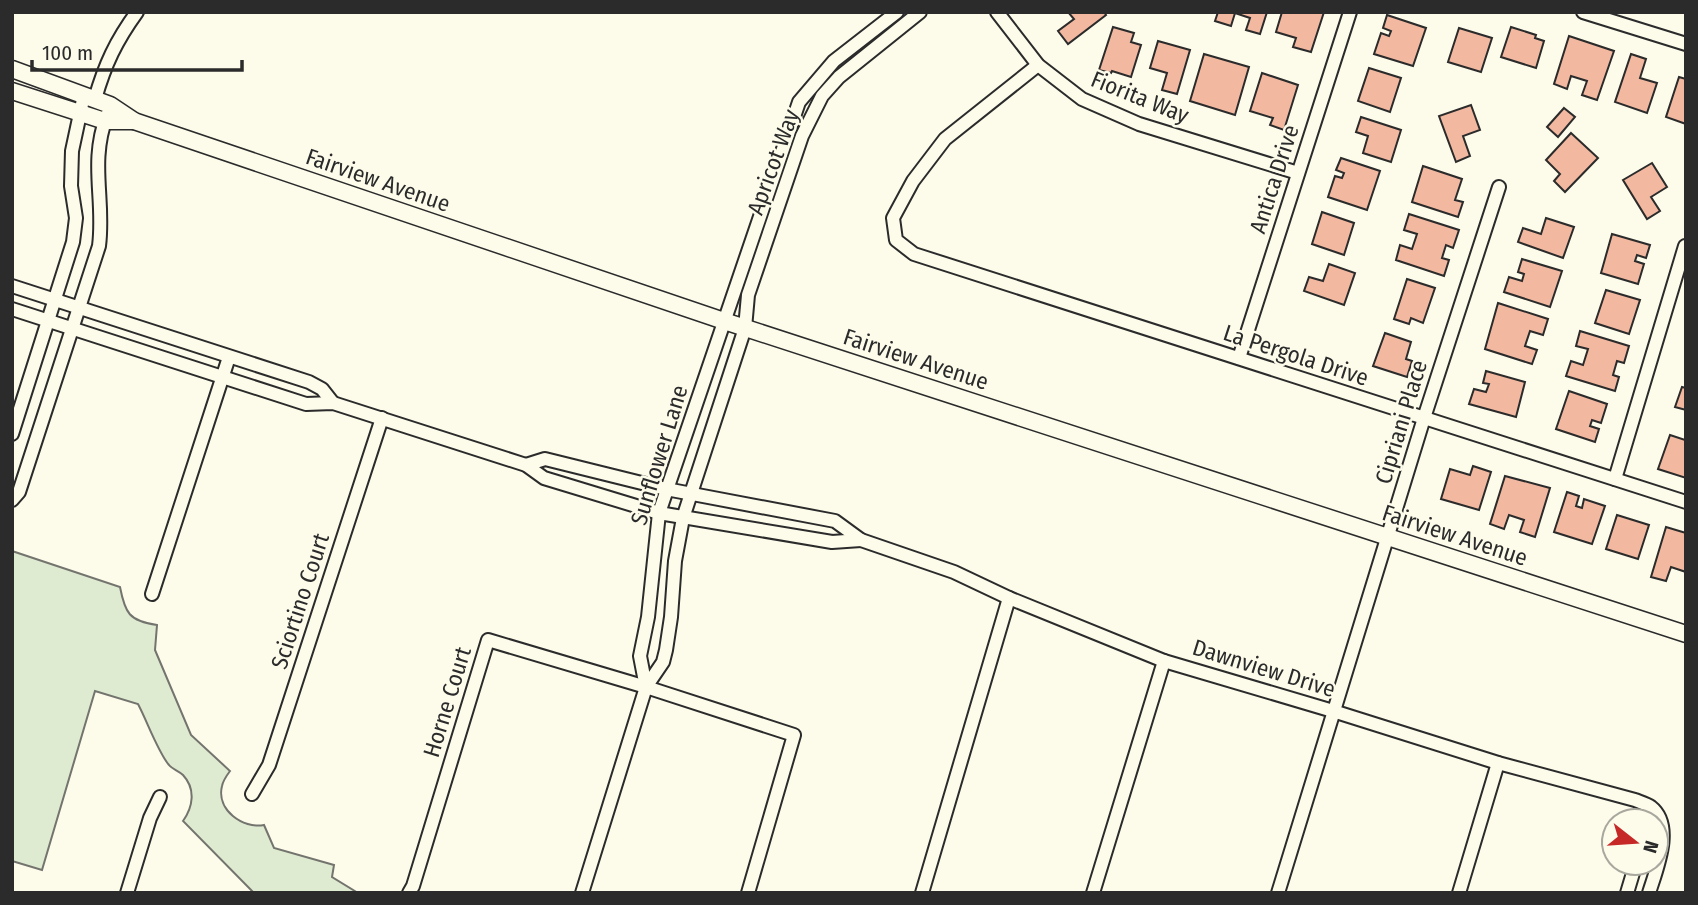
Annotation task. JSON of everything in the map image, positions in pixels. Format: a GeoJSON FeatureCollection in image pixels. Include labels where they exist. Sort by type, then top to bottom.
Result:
{"type":"FeatureCollection","features":[{"type":"Feature","properties":{"kind":"street"},"geometry":{"type":"LineString","coordinates":[[12,434],[73,242],[76,218],[71,186],[72,151],[80,114],[120,36],[137,12]]}},
{"type":"Feature","properties":{"kind":"street","name":"Apricot Way"},"geometry":{"type":"LineString","coordinates":[[724,321],[799,102],[834,61],[897,12]]}},
{"type":"Feature","properties":{"kind":"street","name":"Apricot Way"},"geometry":{"type":"LineString","coordinates":[[746,328],[748,295],[802,136],[817,105],[839,77],[920,12]]}},
{"type":"Feature","properties":{"kind":"street","name":"Fiorita Way"},"geometry":{"type":"LineString","coordinates":[[997,12],[1038,65],[1082,99],[1139,124],[1298,173]]}},
{"type":"Feature","properties":{"kind":"street","name":"Antica Drive"},"geometry":{"type":"LineString","coordinates":[[1239,358],[1350,12]]}},
{"type":"Feature","properties":{"kind":"street"},"geometry":{"type":"LineString","coordinates":[[1583,12],[1686,44]]}},
{"type":"Feature","properties":{"kind":"street","name":"La Pergola Drive"},"geometry":{"type":"LineString","coordinates":[[1038,65],[945,139],[913,181],[893,218],[896,240],[914,254],[1686,502]]}},
{"type":"Feature","properties":{"kind":"street","name":"Fairview Avenue"},"geometry":{"type":"LineString","coordinates":[[12,69],[89,97],[107,113]]}},
{"type":"Feature","properties":{"kind":"street","name":"Fairview Avenue"},"geometry":{"type":"LineString","coordinates":[[12,91],[80,114],[107,113],[134,121],[724,321],[1686,634]]}},
{"type":"Feature","properties":{"kind":"street"},"geometry":{"type":"LineString","coordinates":[[12,500],[19,492],[99,246],[103,221],[97,177],[99,147],[107,113]]}},
{"type":"Feature","properties":{"kind":"street","name":"Cipriani Place"},"geometry":{"type":"LineString","coordinates":[[1278,893],[1424,418],[1499,187]]}},
{"type":"Feature","properties":{"kind":"street"},"geometry":{"type":"LineString","coordinates":[[1615,479],[1685,246]]}},
{"type":"Feature","properties":{"kind":"street","name":"Dawnview Drive"},"geometry":{"type":"LineString","coordinates":[[12,286],[309,382],[322,389],[333,403]]}},
{"type":"Feature","properties":{"kind":"street","name":"Dawnview Drive"},"geometry":{"type":"LineString","coordinates":[[12,309],[306,404],[333,403],[382,418],[526,465],[544,478],[659,513],[832,542],[861,540]]}},
{"type":"Feature","properties":{"kind":"street","name":"Sunflower Lane"},"geometry":{"type":"LineString","coordinates":[[646,687],[640,656],[648,617],[659,513],[724,321]]}},
{"type":"Feature","properties":{"kind":"street","name":"Sunflower Lane"},"geometry":{"type":"LineString","coordinates":[[582,893],[646,687],[663,662],[683,518],[746,328]]}},
{"type":"Feature","properties":{"kind":"street"},"geometry":{"type":"LineString","coordinates":[[152,594],[229,357]]}},
{"type":"Feature","properties":{"kind":"street","name":"Sciortino Court"},"geometry":{"type":"LineString","coordinates":[[252,794],[269,765],[382,418]]}},
{"type":"Feature","properties":{"kind":"street","name":"Dawnview Drive"},"geometry":{"type":"LineString","coordinates":[[526,465],[545,459],[666,489],[835,521],[861,540],[954,572],[1009,598],[1164,661],[1333,710],[1498,764],[1635,800],[1651,807]]}},
{"type":"Feature","properties":{"kind":"street"},"geometry":{"type":"LineString","coordinates":[[922,893],[1009,598]]}},
{"type":"Feature","properties":{"kind":"street","name":"Horne Court"},"geometry":{"type":"LineString","coordinates":[[409,893],[488,640],[646,687]]}},
{"type":"Feature","properties":{"kind":"street"},"geometry":{"type":"LineString","coordinates":[[1093,893],[1164,661]]}},
{"type":"Feature","properties":{"kind":"street"},"geometry":{"type":"LineString","coordinates":[[646,687],[794,735],[748,893]]}},
{"type":"Feature","properties":{"kind":"street"},"geometry":{"type":"LineString","coordinates":[[1459,893],[1498,764]]}},
{"type":"Feature","properties":{"kind":"street"},"geometry":{"type":"LineString","coordinates":[[127,893],[149,818],[160,797]]}},
{"type":"Feature","properties":{"kind":"green space"},"geometry":{"type":"Polygon","coordinates":[[[12,551],[120,587],[130,614],[140,621],[157,625],[155,650],[191,735],[230,771],[225,778],[221,795],[227,810],[240,821],[264,825],[274,848],[334,865],[332,877],[358,893],[254,893],[183,821],[191,804],[190,786],[183,775],[165,759],[138,704],[95,691],[42,870],[12,861],[12,551]]]}},
{"type":"Feature","properties":{"kind":"building"},"geometry":{"type":"Polygon","coordinates":[[[1068,12],[1104,12],[1106,15],[1068,44],[1058,31],[1074,19],[1068,12]]]}},
{"type":"Feature","properties":{"kind":"building"},"geometry":{"type":"Polygon","coordinates":[[[1218,12],[1267,12],[1260,34],[1246,30],[1250,18],[1235,13],[1231,26],[1215,21],[1218,12]]]}},
{"type":"Feature","properties":{"kind":"building"},"geometry":{"type":"Polygon","coordinates":[[[1282,12],[1324,12],[1311,52],[1293,47],[1296,38],[1276,32],[1282,12]]]}},
{"type":"Feature","properties":{"kind":"building"},"geometry":{"type":"Polygon","coordinates":[[[1387,15],[1426,28],[1413,66],[1374,54],[1381,33],[1389,36],[1391,31],[1383,28],[1387,15]]]}},
{"type":"Feature","properties":{"kind":"building"},"geometry":{"type":"Polygon","coordinates":[[[1113,27],[1134,33],[1131,42],[1141,45],[1131,77],[1099,70],[1113,27]]]}},
{"type":"Feature","properties":{"kind":"building"},"geometry":{"type":"Polygon","coordinates":[[[1511,27],[1536,35],[1535,38],[1544,41],[1536,68],[1501,57],[1511,27]]]}},
{"type":"Feature","properties":{"kind":"building"},"geometry":{"type":"Polygon","coordinates":[[[1459,28],[1492,38],[1481,72],[1448,62],[1459,28]]]}},
{"type":"Feature","properties":{"kind":"building"},"geometry":{"type":"Polygon","coordinates":[[[1569,36],[1614,51],[1597,100],[1582,95],[1587,81],[1571,76],[1567,89],[1554,84],[1569,36]]]}},
{"type":"Feature","properties":{"kind":"building"},"geometry":{"type":"Polygon","coordinates":[[[1158,41],[1190,50],[1177,94],[1162,90],[1167,73],[1150,68],[1158,41]]]}},
{"type":"Feature","properties":{"kind":"building"},"geometry":{"type":"Polygon","coordinates":[[[1204,54],[1249,67],[1235,115],[1190,101],[1204,54]]]}},
{"type":"Feature","properties":{"kind":"building"},"geometry":{"type":"Polygon","coordinates":[[[1631,54],[1646,59],[1640,78],[1657,83],[1647,113],[1615,102],[1631,54]]]}},
{"type":"Feature","properties":{"kind":"building"},"geometry":{"type":"Polygon","coordinates":[[[1369,68],[1401,78],[1390,112],[1358,101],[1369,68]]]}},
{"type":"Feature","properties":{"kind":"building"},"geometry":{"type":"Polygon","coordinates":[[[1262,73],[1298,85],[1284,130],[1270,125],[1273,118],[1250,111],[1262,73]]]}},
{"type":"Feature","properties":{"kind":"building"},"geometry":{"type":"Polygon","coordinates":[[[1679,77],[1686,79],[1686,124],[1666,117],[1679,77]]]}},
{"type":"Feature","properties":{"kind":"building"},"geometry":{"type":"Polygon","coordinates":[[[1471,105],[1480,130],[1463,136],[1470,156],[1456,162],[1439,116],[1471,105]]]}},
{"type":"Feature","properties":{"kind":"building"},"geometry":{"type":"Polygon","coordinates":[[[1564,108],[1575,117],[1558,137],[1547,127],[1564,108]]]}},
{"type":"Feature","properties":{"kind":"building"},"geometry":{"type":"Polygon","coordinates":[[[1361,117],[1401,130],[1391,162],[1363,153],[1368,136],[1356,132],[1361,117]]]}},
{"type":"Feature","properties":{"kind":"building"},"geometry":{"type":"Polygon","coordinates":[[[1571,133],[1598,158],[1565,192],[1554,181],[1560,174],[1546,160],[1571,133]]]}},
{"type":"Feature","properties":{"kind":"building"},"geometry":{"type":"Polygon","coordinates":[[[1341,158],[1380,171],[1367,210],[1328,197],[1335,176],[1342,178],[1344,173],[1336,170],[1341,158]]]}},
{"type":"Feature","properties":{"kind":"building"},"geometry":{"type":"Polygon","coordinates":[[[1652,163],[1667,187],[1651,197],[1660,211],[1647,219],[1623,180],[1652,163]]]}},
{"type":"Feature","properties":{"kind":"building"},"geometry":{"type":"Polygon","coordinates":[[[1423,166],[1462,179],[1455,200],[1463,202],[1458,217],[1412,202],[1423,166]]]}},
{"type":"Feature","properties":{"kind":"building"},"geometry":{"type":"Polygon","coordinates":[[[1322,212],[1354,223],[1344,255],[1312,244],[1322,212]]]}},
{"type":"Feature","properties":{"kind":"building"},"geometry":{"type":"Polygon","coordinates":[[[1409,214],[1459,230],[1453,248],[1446,245],[1442,258],[1449,260],[1444,276],[1396,260],[1400,245],[1412,249],[1417,234],[1404,230],[1409,214]]]}},
{"type":"Feature","properties":{"kind":"building"},"geometry":{"type":"Polygon","coordinates":[[[1546,218],[1574,227],[1563,258],[1518,242],[1523,228],[1541,234],[1546,218]]]}},
{"type":"Feature","properties":{"kind":"building"},"geometry":{"type":"Polygon","coordinates":[[[1612,234],[1650,245],[1646,258],[1637,255],[1635,261],[1644,264],[1638,284],[1601,273],[1612,234]]]}},
{"type":"Feature","properties":{"kind":"building"},"geometry":{"type":"Polygon","coordinates":[[[1522,259],[1562,271],[1550,307],[1504,292],[1509,277],[1522,281],[1524,274],[1518,272],[1522,259]]]}},
{"type":"Feature","properties":{"kind":"building"},"geometry":{"type":"Polygon","coordinates":[[[1329,264],[1355,273],[1344,305],[1304,291],[1309,277],[1323,281],[1329,264]]]}},
{"type":"Feature","properties":{"kind":"building"},"geometry":{"type":"Polygon","coordinates":[[[1407,279],[1435,288],[1423,323],[1411,318],[1409,324],[1394,319],[1407,279]]]}},
{"type":"Feature","properties":{"kind":"building"},"geometry":{"type":"Polygon","coordinates":[[[1606,290],[1640,300],[1629,334],[1595,323],[1606,290]]]}},
{"type":"Feature","properties":{"kind":"building"},"geometry":{"type":"Polygon","coordinates":[[[1498,303],[1548,319],[1543,335],[1530,331],[1525,346],[1537,350],[1532,364],[1485,349],[1498,303]]]}},
{"type":"Feature","properties":{"kind":"building"},"geometry":{"type":"Polygon","coordinates":[[[1580,331],[1629,346],[1624,363],[1617,361],[1613,375],[1619,377],[1615,391],[1566,376],[1571,361],[1583,365],[1588,349],[1576,346],[1580,331]]]}},
{"type":"Feature","properties":{"kind":"building"},"geometry":{"type":"Polygon","coordinates":[[[1385,333],[1411,342],[1406,359],[1412,361],[1407,377],[1373,366],[1385,333]]]}},
{"type":"Feature","properties":{"kind":"building"},"geometry":{"type":"Polygon","coordinates":[[[1486,371],[1525,382],[1516,417],[1469,404],[1474,389],[1486,392],[1489,384],[1483,383],[1486,371]]]}},
{"type":"Feature","properties":{"kind":"building"},"geometry":{"type":"Polygon","coordinates":[[[1682,387],[1686,388],[1686,410],[1675,407],[1682,387]]]}},
{"type":"Feature","properties":{"kind":"building"},"geometry":{"type":"Polygon","coordinates":[[[1569,391],[1607,404],[1601,423],[1592,420],[1590,426],[1599,429],[1595,442],[1556,429],[1569,391]]]}},
{"type":"Feature","properties":{"kind":"building"},"geometry":{"type":"Polygon","coordinates":[[[1670,435],[1685,440],[1686,436],[1686,478],[1658,469],[1670,435]]]}},
{"type":"Feature","properties":{"kind":"building"},"geometry":{"type":"Polygon","coordinates":[[[1473,466],[1491,472],[1479,510],[1441,499],[1450,469],[1470,475],[1473,466]]]}},
{"type":"Feature","properties":{"kind":"building"},"geometry":{"type":"Polygon","coordinates":[[[1505,476],[1550,488],[1535,537],[1520,532],[1524,520],[1509,515],[1504,529],[1490,524],[1505,476]]]}},
{"type":"Feature","properties":{"kind":"building"},"geometry":{"type":"Polygon","coordinates":[[[1567,492],[1579,496],[1576,506],[1582,508],[1584,499],[1605,506],[1592,544],[1554,532],[1567,492]]]}},
{"type":"Feature","properties":{"kind":"building"},"geometry":{"type":"Polygon","coordinates":[[[1617,515],[1649,525],[1638,559],[1606,549],[1617,515]]]}},
{"type":"Feature","properties":{"kind":"building"},"geometry":{"type":"Polygon","coordinates":[[[1666,527],[1686,533],[1686,572],[1671,567],[1666,581],[1651,577],[1666,527]]]}}]}
